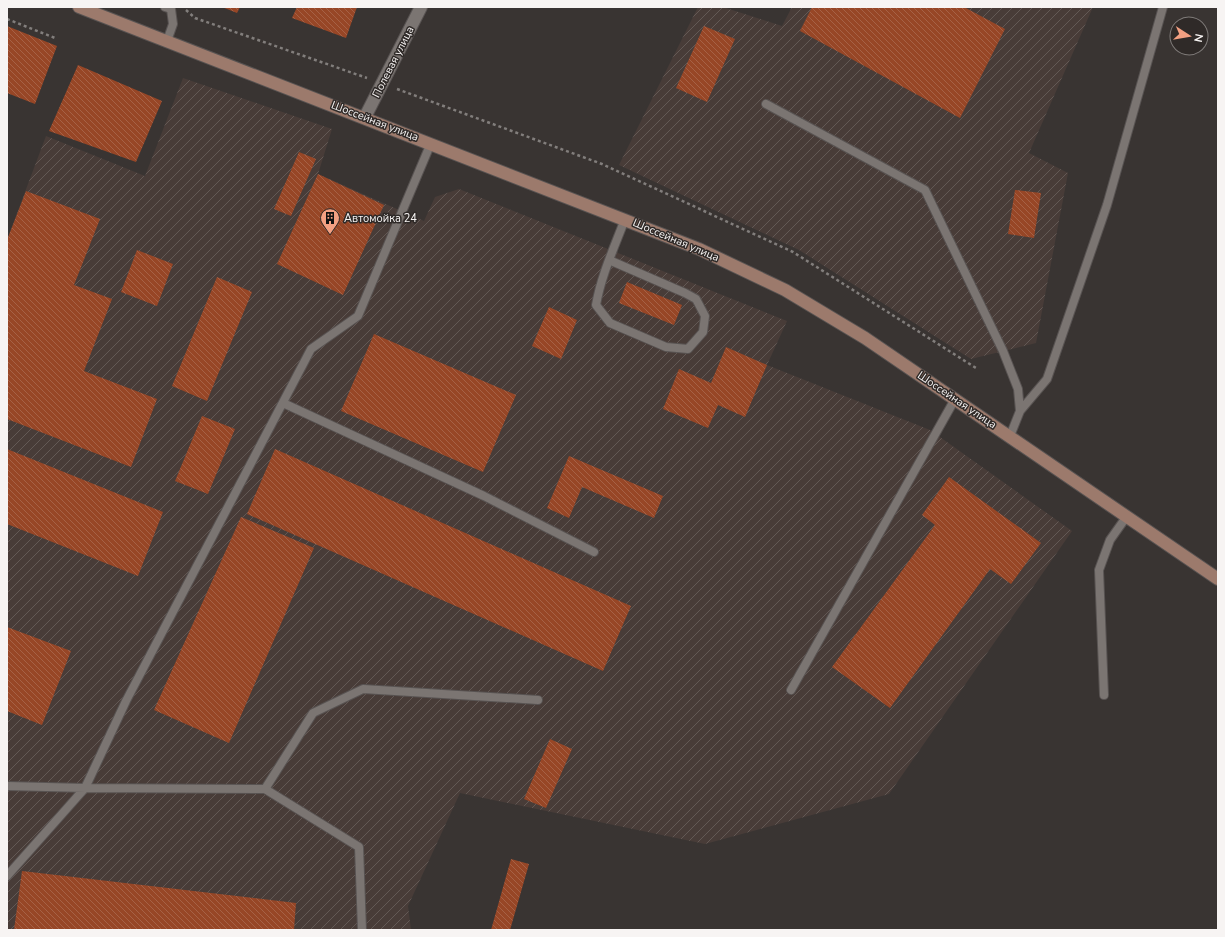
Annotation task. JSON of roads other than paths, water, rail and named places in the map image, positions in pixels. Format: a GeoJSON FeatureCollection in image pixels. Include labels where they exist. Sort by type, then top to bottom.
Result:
{"type":"FeatureCollection","features":[{"type":"Feature","properties":{"kind":"main road","name":"Шоссейная улица"},"geometry":{"type":"LineString","coordinates":[[79,7],[625,219],[699,249],[785,290],[865,338],[1218,579]]}},
{"type":"Feature","properties":{"kind":"street","name":"Полевая улица"},"geometry":{"type":"LineString","coordinates":[[365,117],[421,7]]}},
{"type":"Feature","properties":{"kind":"lane"},"geometry":{"type":"LineString","coordinates":[[165,7],[171,10],[173,24],[167,41]]}},
{"type":"Feature","properties":{"kind":"lane"},"geometry":{"type":"LineString","coordinates":[[1010,436],[1020,411],[1047,379],[1107,205],[1163,7]]}},
{"type":"Feature","properties":{"kind":"lane"},"geometry":{"type":"LineString","coordinates":[[766,104],[925,190],[1003,351],[1018,389],[1020,411]]}},
{"type":"Feature","properties":{"kind":"lane"},"geometry":{"type":"LineString","coordinates":[[7,876],[85,788],[126,701],[311,349],[358,316],[431,143]]}},
{"type":"Feature","properties":{"kind":"lane"},"geometry":{"type":"LineString","coordinates":[[609,260],[685,292],[696,299],[705,316],[703,332],[688,349],[666,347],[610,323],[596,306],[600,287],[609,260],[625,219]]}},
{"type":"Feature","properties":{"kind":"lane"},"geometry":{"type":"LineString","coordinates":[[791,690],[955,399]]}},
{"type":"Feature","properties":{"kind":"lane"},"geometry":{"type":"LineString","coordinates":[[283,403],[484,496],[594,552]]}},
{"type":"Feature","properties":{"kind":"lane"},"geometry":{"type":"LineString","coordinates":[[1104,695],[1099,570],[1110,540],[1127,516]]}},
{"type":"Feature","properties":{"kind":"lane"},"geometry":{"type":"LineString","coordinates":[[265,789],[313,713],[363,689],[538,700]]}},
{"type":"Feature","properties":{"kind":"lane"},"geometry":{"type":"LineString","coordinates":[[7,786],[265,789],[359,847],[362,930]]}},
{"type":"Feature","properties":{"kind":"place","name":"Автомойка 24"},"geometry":{"type":"Point","coordinates":[330,235]}}]}
